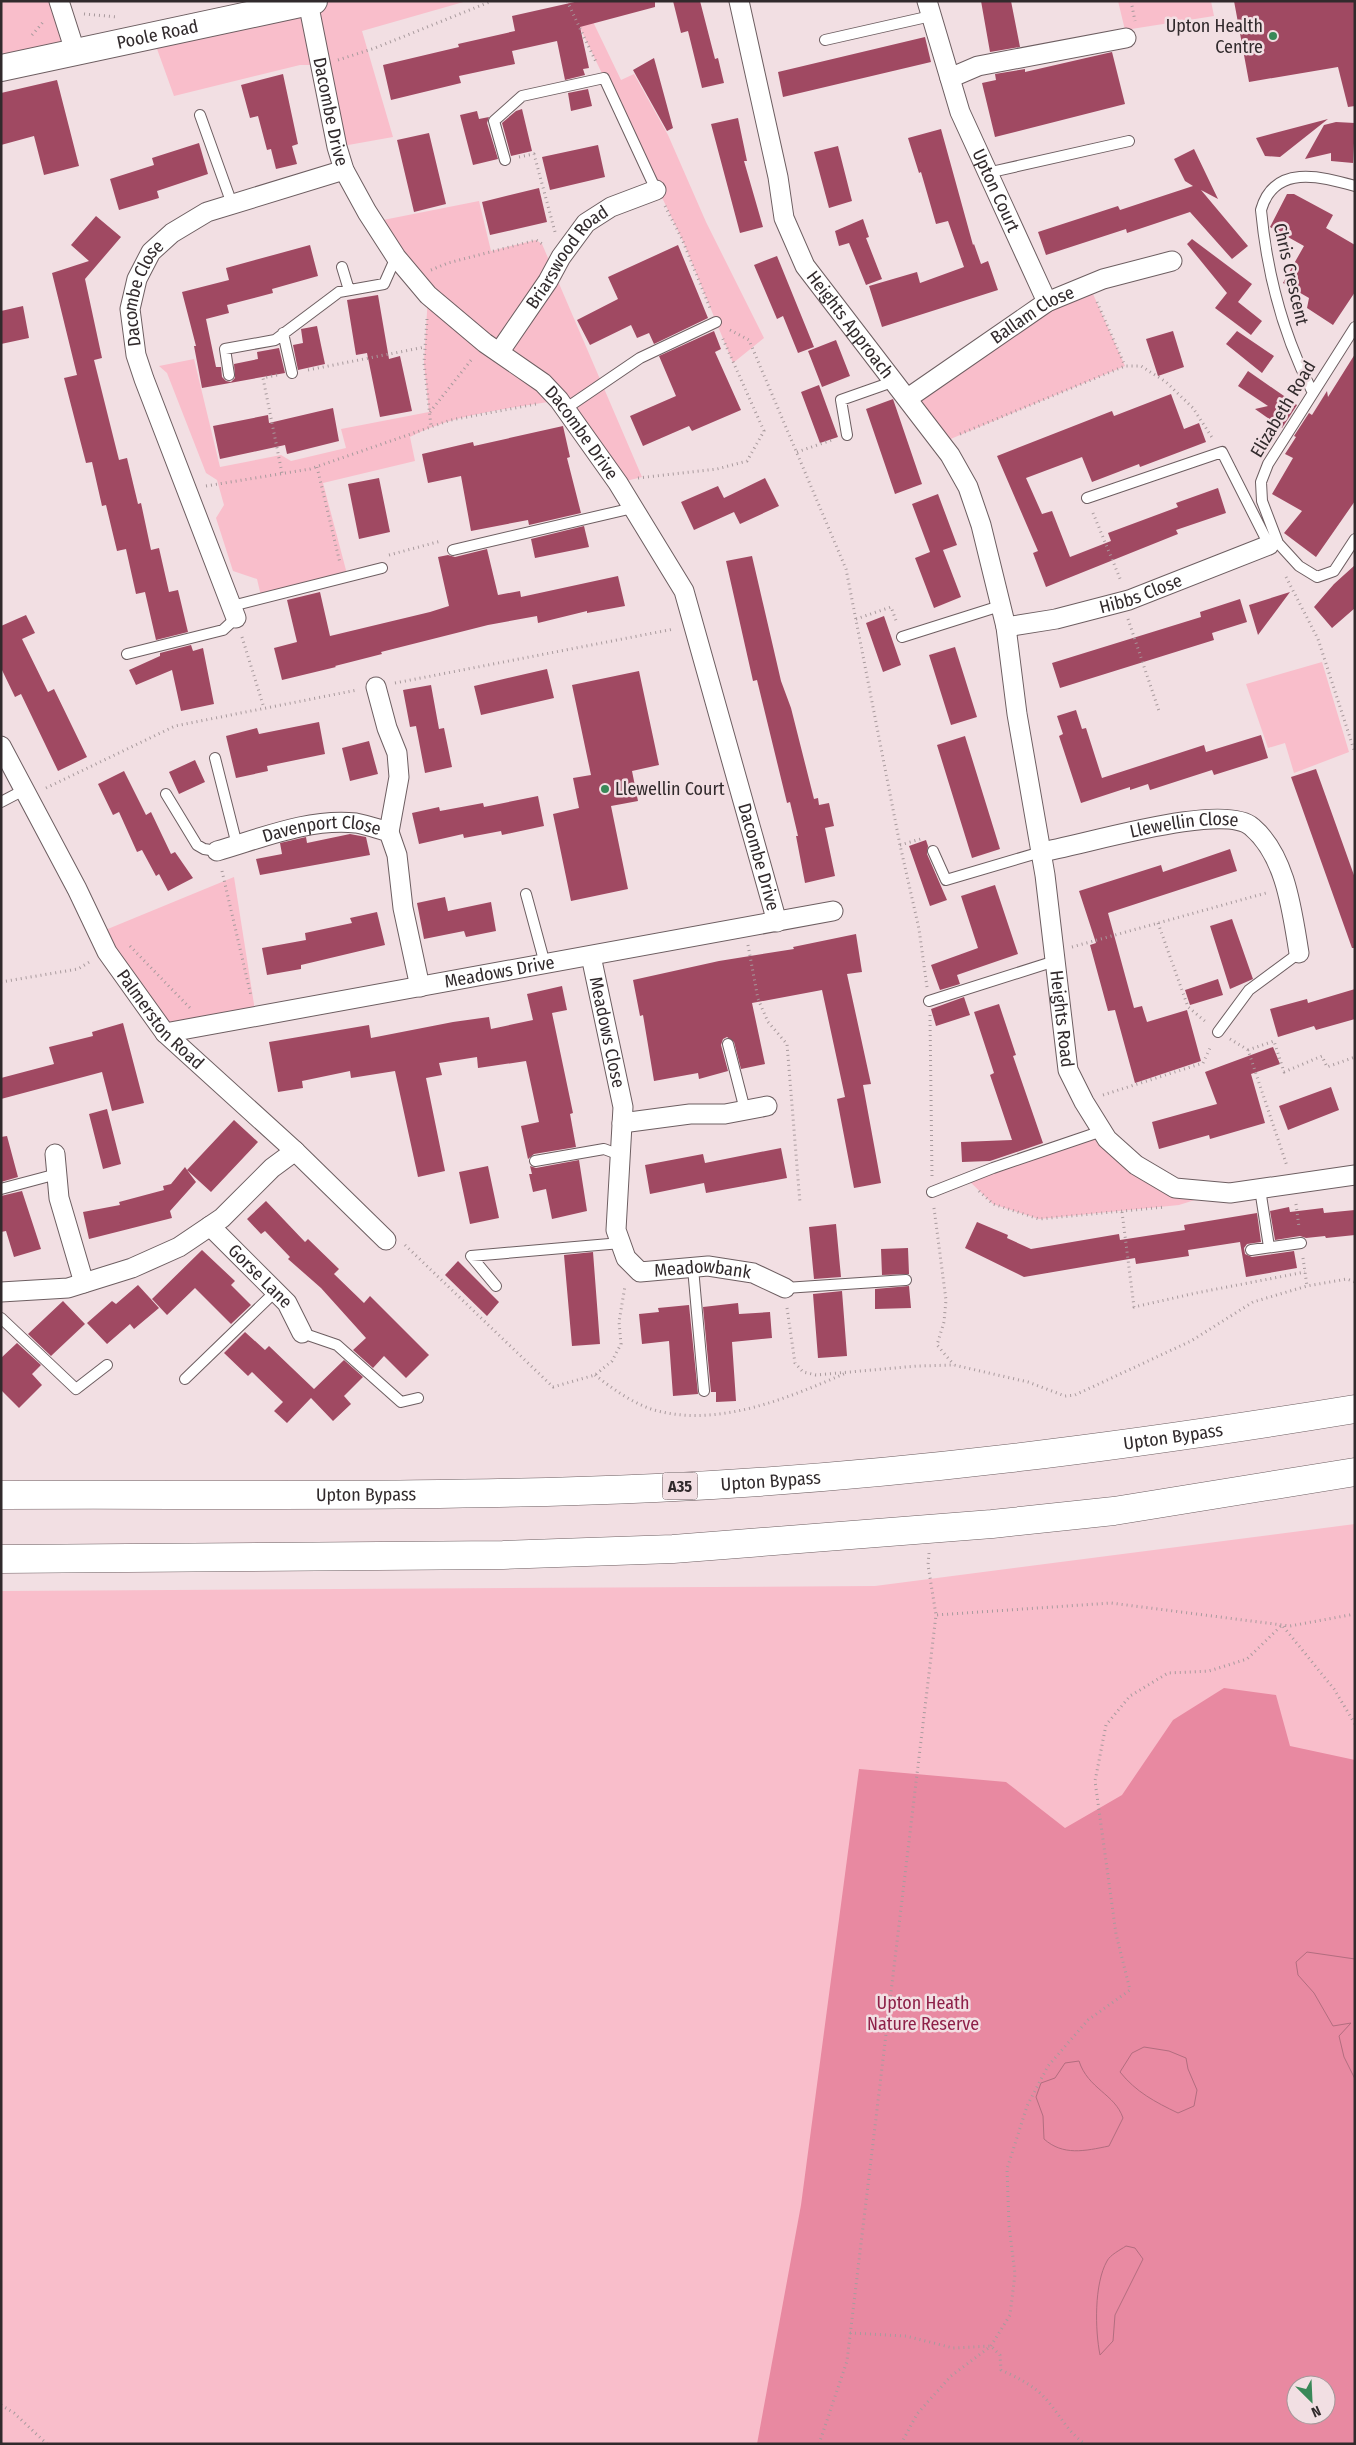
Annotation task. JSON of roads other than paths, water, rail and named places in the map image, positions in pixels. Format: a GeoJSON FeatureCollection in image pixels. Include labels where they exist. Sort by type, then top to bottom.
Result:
{"type":"FeatureCollection","features":[{"type":"Feature","properties":{"kind":"highway","name":"Upton Bypass"},"geometry":{"type":"LineString","coordinates":[[1,1494],[382,1495],[657,1488],[928,1468],[1049,1455],[1206,1433],[1355,1409]]}},
{"type":"Feature","properties":{"kind":"highway"},"geometry":{"type":"LineString","coordinates":[[1,1559],[503,1555],[673,1549],[930,1530],[1114,1511],[1355,1472]]}},
{"type":"Feature","properties":{"kind":"main road","name":"Poole Road"},"geometry":{"type":"LineString","coordinates":[[1,68],[311,2]]}},
{"type":"Feature","properties":{"kind":"street"},"geometry":{"type":"LineString","coordinates":[[59,1],[75,51]]}},
{"type":"Feature","properties":{"kind":"street","name":"Heights Approach"},"geometry":{"type":"LineString","coordinates":[[739,1],[778,177],[784,218],[805,266],[908,398],[941,443],[968,487],[980,525],[1006,627]]}},
{"type":"Feature","properties":{"kind":"street","name":"Dacombe Drive"},"geometry":{"type":"LineString","coordinates":[[311,2],[337,147],[344,170],[366,212],[396,257],[428,296],[543,383],[562,404],[618,483],[684,591],[777,922]]}},
{"type":"Feature","properties":{"kind":"street","name":"Upton Court"},"geometry":{"type":"LineString","coordinates":[[929,8],[960,112],[1047,302]]}},
{"type":"Feature","properties":{"kind":"street"},"geometry":{"type":"LineString","coordinates":[[950,78],[978,66],[1132,33]]}},
{"type":"Feature","properties":{"kind":"street","name":"Dacombe Close"},"geometry":{"type":"LineString","coordinates":[[234,612],[136,355],[130,309],[137,279],[151,252],[172,234],[207,212],[344,170]]}},
{"type":"Feature","properties":{"kind":"street","name":"Briarswood Road"},"geometry":{"type":"LineString","coordinates":[[493,347],[548,280],[561,257],[586,223],[611,207],[656,190]]}},
{"type":"Feature","properties":{"kind":"street","name":"Ballam Close"},"geometry":{"type":"LineString","coordinates":[[908,398],[1047,302],[1089,285],[1140,268],[1172,262]]}},
{"type":"Feature","properties":{"kind":"street","name":"Hibbs Close"},"geometry":{"type":"LineString","coordinates":[[1006,627],[1056,620],[1125,601],[1274,544]]}},
{"type":"Feature","properties":{"kind":"street","name":"Heights Road"},"geometry":{"type":"LineString","coordinates":[[1006,627],[1016,714],[1041,852],[1068,1070],[1084,1102],[1107,1139],[1136,1165],[1175,1188],[1230,1193],[1355,1175]]}},
{"type":"Feature","properties":{"kind":"street"},"geometry":{"type":"LineString","coordinates":[[376,687],[387,728],[397,753],[399,777],[389,832]]}},
{"type":"Feature","properties":{"kind":"street","name":"Palmerston Road"},"geometry":{"type":"LineString","coordinates":[[1,746],[77,890],[107,952],[165,1034],[294,1151],[386,1240]]}},
{"type":"Feature","properties":{"kind":"street","name":"Llewellin Close"},"geometry":{"type":"LineString","coordinates":[[1041,852],[1150,827],[1205,819],[1230,820],[1251,825],[1272,852],[1286,888],[1299,952]]}},
{"type":"Feature","properties":{"kind":"street","name":"Davenport Close"},"geometry":{"type":"LineString","coordinates":[[217,851],[324,822],[357,823],[389,832],[396,855],[404,908],[420,987]]}},
{"type":"Feature","properties":{"kind":"street","name":"Meadows Drive"},"geometry":{"type":"LineString","coordinates":[[165,1034],[833,911]]}},
{"type":"Feature","properties":{"kind":"street","name":"Meadows Close"},"geometry":{"type":"LineString","coordinates":[[591,956],[622,1115]]}},
{"type":"Feature","properties":{"kind":"street"},"geometry":{"type":"LineString","coordinates":[[622,1115],[725,1114],[767,1106]]}},
{"type":"Feature","properties":{"kind":"street","name":"Meadowbank"},"geometry":{"type":"LineString","coordinates":[[622,1115],[616,1230],[626,1258],[640,1272],[708,1266],[752,1273],[785,1288]]}},
{"type":"Feature","properties":{"kind":"street"},"geometry":{"type":"LineString","coordinates":[[1,1292],[68,1288],[132,1268],[179,1247],[222,1218],[272,1168],[294,1151]]}},
{"type":"Feature","properties":{"kind":"street"},"geometry":{"type":"LineString","coordinates":[[55,1154],[60,1198],[84,1283]]}},
{"type":"Feature","properties":{"kind":"street","name":"Gorse Lane"},"geometry":{"type":"LineString","coordinates":[[210,1226],[287,1302],[302,1333]]}},
{"type":"Feature","properties":{"kind":"lane"},"geometry":{"type":"LineString","coordinates":[[825,40],[929,8]]}},
{"type":"Feature","properties":{"kind":"lane"},"geometry":{"type":"LineString","coordinates":[[505,160],[494,121],[522,96],[604,78],[656,190]]}},
{"type":"Feature","properties":{"kind":"lane"},"geometry":{"type":"LineString","coordinates":[[200,115],[232,204]]}},
{"type":"Feature","properties":{"kind":"lane"},"geometry":{"type":"LineString","coordinates":[[987,173],[1129,141]]}},
{"type":"Feature","properties":{"kind":"lane","name":"Chris Crescent"},"geometry":{"type":"LineString","coordinates":[[1312,391],[1295,357],[1274,289],[1261,210],[1265,198],[1274,185],[1286,179],[1306,177],[1329,179],[1355,186]]}},
{"type":"Feature","properties":{"kind":"lane"},"geometry":{"type":"LineString","coordinates":[[229,375],[225,349],[275,340],[339,292],[384,284],[396,257]]}},
{"type":"Feature","properties":{"kind":"lane"},"geometry":{"type":"LineString","coordinates":[[342,267],[349,290]]}},
{"type":"Feature","properties":{"kind":"lane"},"geometry":{"type":"LineString","coordinates":[[562,404],[640,358],[716,322]]}},
{"type":"Feature","properties":{"kind":"lane","name":"Elizabeth Road"},"geometry":{"type":"LineString","coordinates":[[1274,544],[1262,502],[1261,482],[1268,464],[1312,391],[1355,327]]}},
{"type":"Feature","properties":{"kind":"lane"},"geometry":{"type":"LineString","coordinates":[[283,333],[292,372]]}},
{"type":"Feature","properties":{"kind":"lane"},"geometry":{"type":"LineString","coordinates":[[847,435],[841,400],[895,381]]}},
{"type":"Feature","properties":{"kind":"lane"},"geometry":{"type":"LineString","coordinates":[[1087,498],[1222,452],[1274,544],[1299,566],[1317,577],[1334,570],[1355,539]]}},
{"type":"Feature","properties":{"kind":"lane"},"geometry":{"type":"LineString","coordinates":[[454,550],[633,508]]}},
{"type":"Feature","properties":{"kind":"lane"},"geometry":{"type":"LineString","coordinates":[[127,654],[224,630],[234,612],[343,578],[382,568]]}},
{"type":"Feature","properties":{"kind":"lane"},"geometry":{"type":"LineString","coordinates":[[902,637],[1000,606]]}},
{"type":"Feature","properties":{"kind":"lane"},"geometry":{"type":"LineString","coordinates":[[215,758],[237,845]]}},
{"type":"Feature","properties":{"kind":"lane"},"geometry":{"type":"LineString","coordinates":[[1,802],[24,790]]}},
{"type":"Feature","properties":{"kind":"lane"},"geometry":{"type":"LineString","coordinates":[[166,794],[196,844],[204,850],[217,851]]}},
{"type":"Feature","properties":{"kind":"lane"},"geometry":{"type":"LineString","coordinates":[[933,851],[946,880],[1041,852]]}},
{"type":"Feature","properties":{"kind":"lane"},"geometry":{"type":"LineString","coordinates":[[526,894],[545,964]]}},
{"type":"Feature","properties":{"kind":"lane"},"geometry":{"type":"LineString","coordinates":[[1218,1032],[1249,990],[1299,952]]}},
{"type":"Feature","properties":{"kind":"lane"},"geometry":{"type":"LineString","coordinates":[[929,1001],[1054,957]]}},
{"type":"Feature","properties":{"kind":"lane"},"geometry":{"type":"LineString","coordinates":[[728,1044],[745,1110]]}},
{"type":"Feature","properties":{"kind":"lane"},"geometry":{"type":"LineString","coordinates":[[932,1192],[966,1178],[1102,1131]]}},
{"type":"Feature","properties":{"kind":"lane"},"geometry":{"type":"LineString","coordinates":[[535,1161],[604,1149],[620,1155]]}},
{"type":"Feature","properties":{"kind":"lane"},"geometry":{"type":"LineString","coordinates":[[1,1189],[57,1174]]}},
{"type":"Feature","properties":{"kind":"lane"},"geometry":{"type":"LineString","coordinates":[[1260,1189],[1269,1247]]}},
{"type":"Feature","properties":{"kind":"lane"},"geometry":{"type":"LineString","coordinates":[[496,1286],[471,1256],[620,1243]]}},
{"type":"Feature","properties":{"kind":"lane"},"geometry":{"type":"LineString","coordinates":[[1251,1250],[1301,1243]]}},
{"type":"Feature","properties":{"kind":"lane"},"geometry":{"type":"LineString","coordinates":[[693,1268],[704,1391]]}},
{"type":"Feature","properties":{"kind":"lane"},"geometry":{"type":"LineString","coordinates":[[785,1288],[906,1280]]}},
{"type":"Feature","properties":{"kind":"lane"},"geometry":{"type":"LineString","coordinates":[[185,1379],[276,1291]]}},
{"type":"Feature","properties":{"kind":"lane"},"geometry":{"type":"LineString","coordinates":[[1,1318],[76,1389],[107,1365]]}},
{"type":"Feature","properties":{"kind":"lane"},"geometry":{"type":"LineString","coordinates":[[302,1333],[337,1345],[401,1402],[418,1398]]}},
{"type":"Feature","properties":{"kind":"place","name":"Upton Health Centre"},"geometry":{"type":"Point","coordinates":[1273,36]}},
{"type":"Feature","properties":{"kind":"place","name":"Llewellin Court"},"geometry":{"type":"Point","coordinates":[605,789]}},
{"type":"Feature","properties":{"kind":"park label","name":"Upton Heath Nature Reserve"},"geometry":{"type":"Point","coordinates":[923,2014]}}]}
